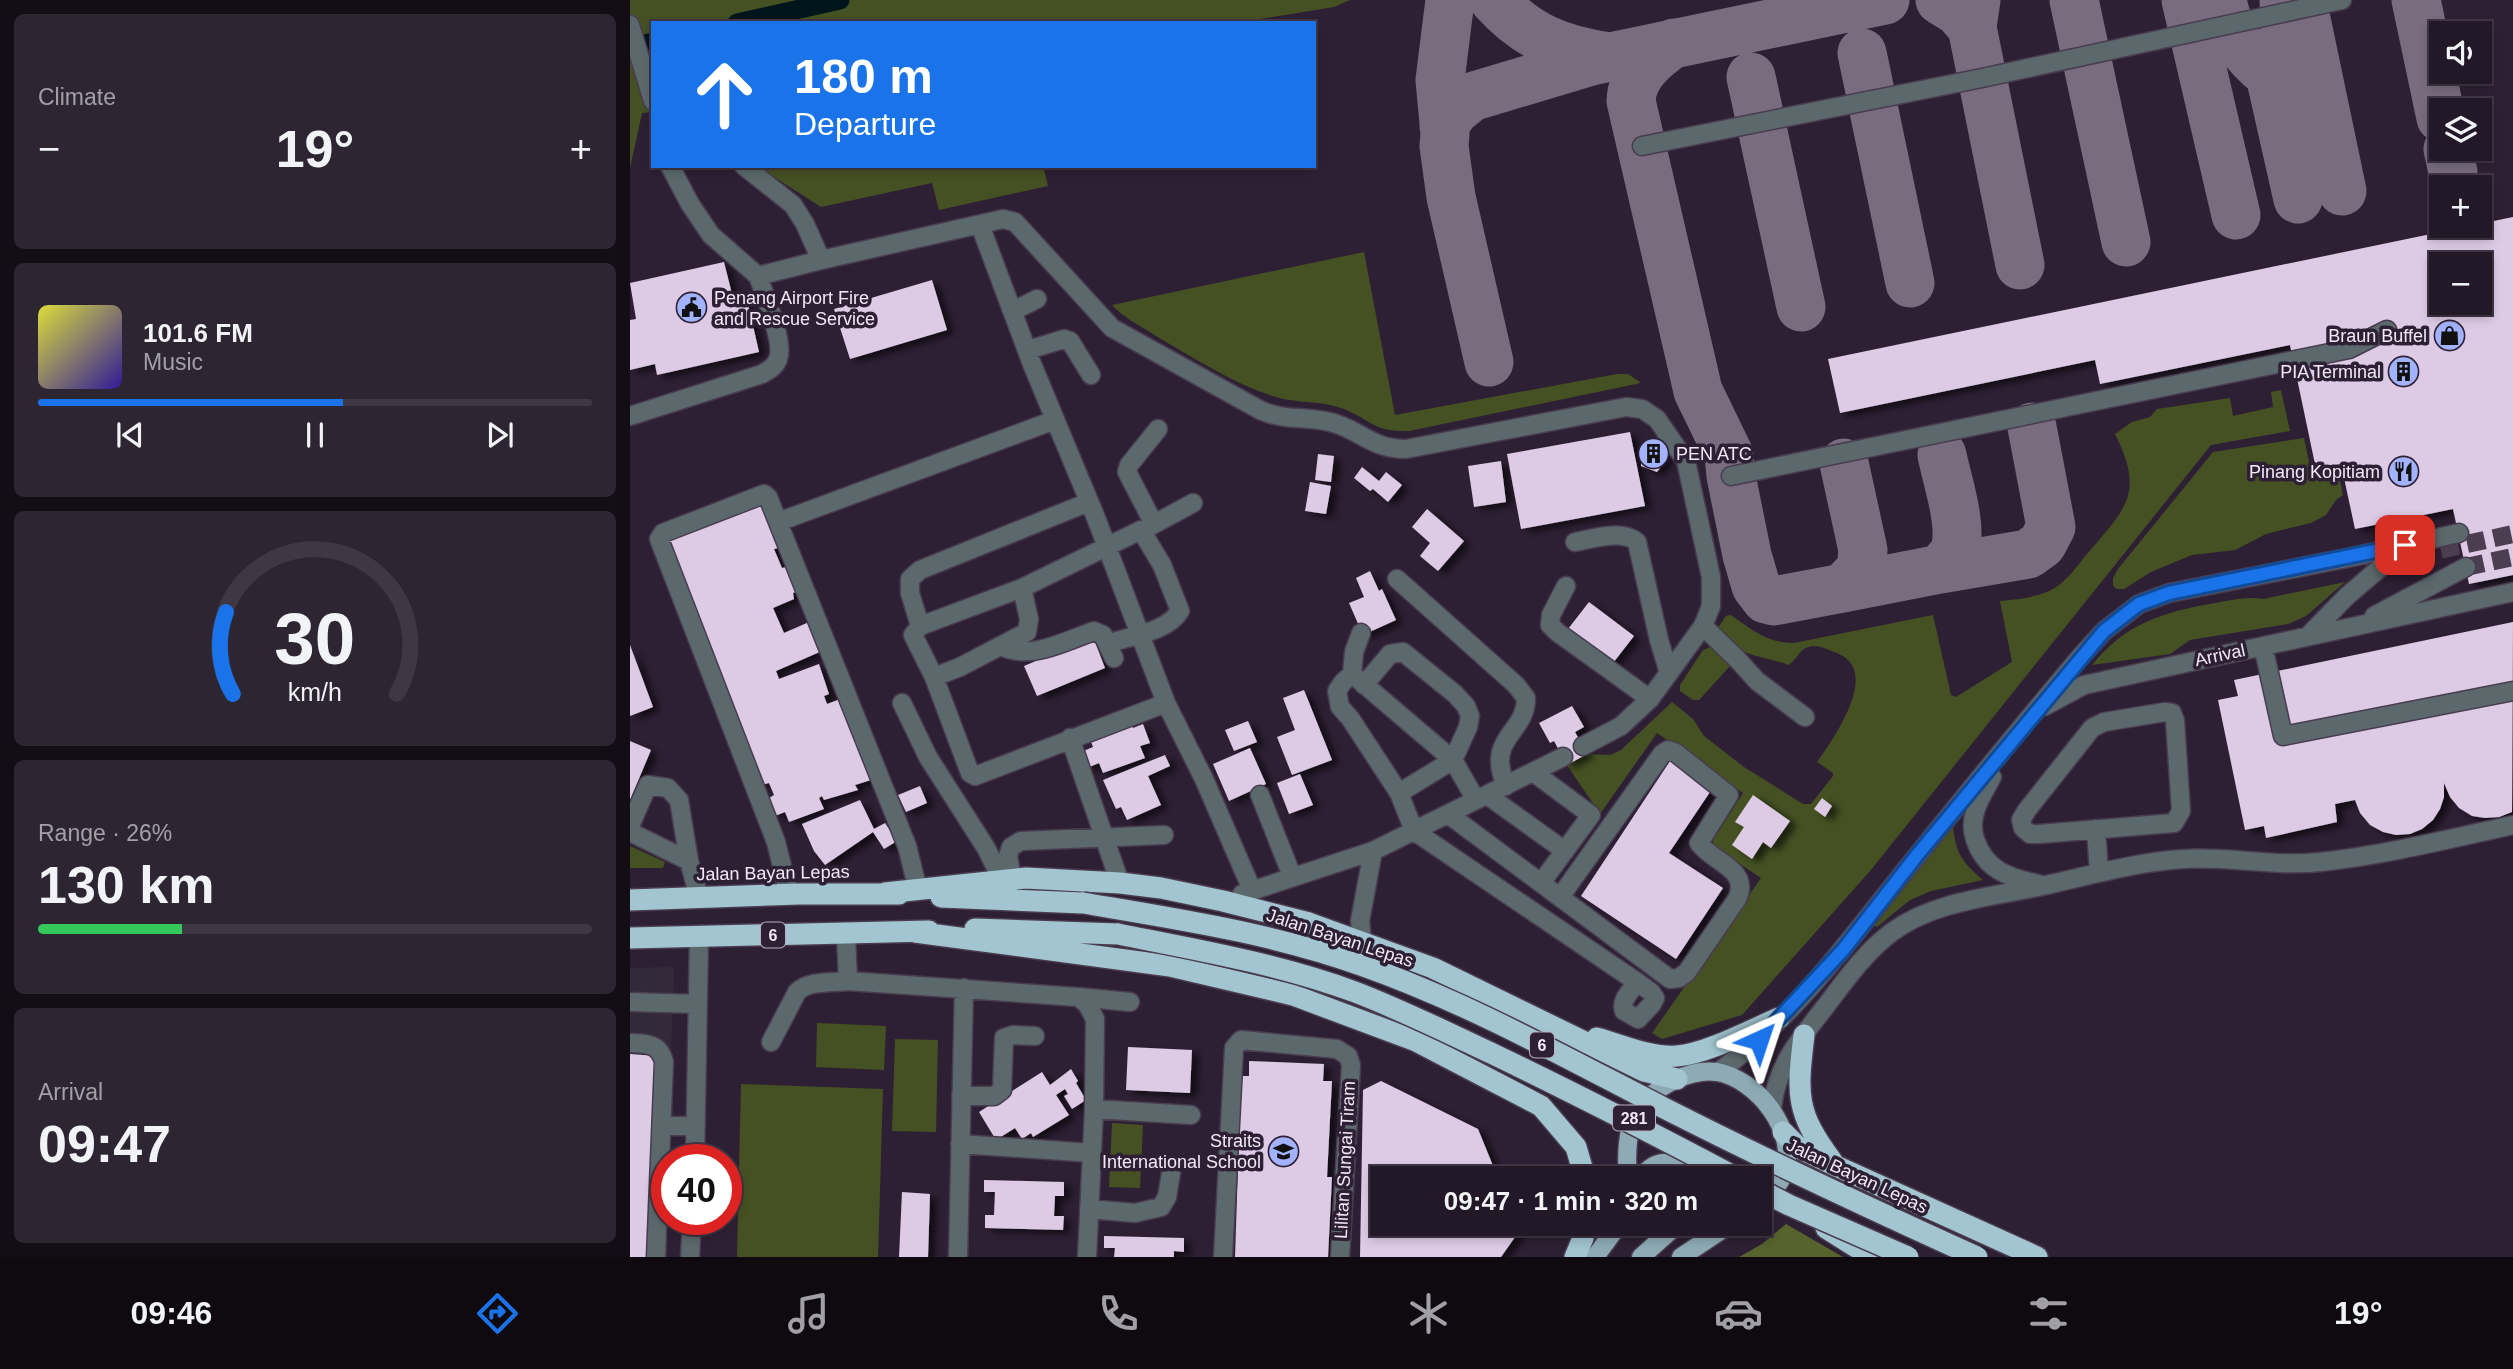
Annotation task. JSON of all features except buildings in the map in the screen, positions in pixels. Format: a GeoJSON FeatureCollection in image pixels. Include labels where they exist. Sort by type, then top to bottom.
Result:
{"type":"FeatureCollection","features":[{"type":"Feature","properties":{"kind":"highway"},"geometry":{"type":"LineString","coordinates":[[885,893],[1026,878],[1119,883],[1161,888],[1223,901],[1362,940],[1433,968],[1644,1071],[1677,1079]]}},
{"type":"Feature","properties":{"kind":"highway","name":"Jalan Bayan Lepas"},"geometry":{"type":"LineString","coordinates":[[630,900],[885,893],[1083,903],[1229,928],[1306,947],[1362,965],[1421,989],[1551,1049],[1776,1164],[1977,1257]]}},
{"type":"Feature","properties":{"kind":"highway","name":"6"},"geometry":{"type":"LineString","coordinates":[[630,938],[846,935],[995,928],[1118,934],[1223,955],[1300,974],[1411,1015],[1542,1077],[1714,1166]]}},
{"type":"Feature","properties":{"kind":"highway"},"geometry":{"type":"LineString","coordinates":[[915,932],[1170,966],[1293,995],[1416,1041],[1541,1106],[1576,1147],[1582,1166]]}},
{"type":"Feature","properties":{"kind":"highway"},"geometry":{"type":"LineString","coordinates":[[1551,1024],[1654,1055],[1677,1056],[1698,1052],[1779,1018]]}},
{"type":"Feature","properties":{"kind":"highway"},"geometry":{"type":"LineString","coordinates":[[1804,1035],[1799,1092],[1803,1114],[1815,1138],[1836,1166]]}},
{"type":"Feature","properties":{"kind":"highway"},"geometry":{"type":"LineString","coordinates":[[1783,1132],[1799,1148],[2037,1257]]}},
{"type":"Feature","properties":{"kind":"highway"},"geometry":{"type":"LineString","coordinates":[[1772,1196],[1908,1257]]}},
{"type":"Feature","properties":{"kind":"highway"},"geometry":{"type":"LineString","coordinates":[[1789,1205],[1872,1257]]}},
{"type":"Feature","properties":{"kind":"highway"},"geometry":{"type":"LineString","coordinates":[[1575,1257],[1583,1236]]}},
{"type":"Feature","properties":{"kind":"main road","name":"281"},"geometry":{"type":"LineString","coordinates":[[1628,1166],[1629,1128],[1636,1112],[1648,1096],[1677,1079],[1702,1072],[1718,1072]]}},
{"type":"Feature","properties":{"kind":"main road"},"geometry":{"type":"LineString","coordinates":[[1718,1072],[1738,1080],[1772,1108],[1783,1132],[1787,1159],[1785,1172],[1772,1190]]}},
{"type":"Feature","properties":{"kind":"main road"},"geometry":{"type":"LineString","coordinates":[[1651,1166],[1667,1162],[1675,1166]]}},
{"type":"Feature","properties":{"kind":"main road"},"geometry":{"type":"LineString","coordinates":[[1595,1257],[1610,1236]]}},
{"type":"Feature","properties":{"kind":"main road"},"geometry":{"type":"LineString","coordinates":[[1641,1257],[1664,1236]]}},
{"type":"Feature","properties":{"kind":"main road"},"geometry":{"type":"LineString","coordinates":[[1681,1257],[1712,1236]]}},
{"type":"Feature","properties":{"kind":"street"},"geometry":{"type":"LineString","coordinates":[[1643,146],[1995,75],[2342,0]]}},
{"type":"Feature","properties":{"kind":"street"},"geometry":{"type":"LineString","coordinates":[[631,30],[651,95]]}},
{"type":"Feature","properties":{"kind":"street"},"geometry":{"type":"LineString","coordinates":[[630,416],[762,374],[774,367],[780,356],[779,344],[758,276],[711,235],[690,204],[671,168]]}},
{"type":"Feature","properties":{"kind":"street"},"geometry":{"type":"LineString","coordinates":[[747,168],[793,205],[821,260]]}},
{"type":"Feature","properties":{"kind":"street"},"geometry":{"type":"LineString","coordinates":[[758,276],[1003,219],[1015,222],[1112,328],[1276,417],[1337,424],[1388,449],[1406,449],[1626,407],[1642,409],[1657,419],[1686,461],[1711,577],[1711,606],[1703,626],[1650,699],[1621,726],[1583,746]]}},
{"type":"Feature","properties":{"kind":"street"},"geometry":{"type":"LineString","coordinates":[[980,225],[1166,703],[1204,779],[1252,890]]}},
{"type":"Feature","properties":{"kind":"street"},"geometry":{"type":"LineString","coordinates":[[1013,311],[1037,299]]}},
{"type":"Feature","properties":{"kind":"street"},"geometry":{"type":"LineString","coordinates":[[1731,476],[2349,349],[2387,330]]}},
{"type":"Feature","properties":{"kind":"street"},"geometry":{"type":"LineString","coordinates":[[1028,350],[1063,340],[1070,341],[1091,375]]}},
{"type":"Feature","properties":{"kind":"street"},"geometry":{"type":"LineString","coordinates":[[778,522],[1055,420]]}},
{"type":"Feature","properties":{"kind":"street"},"geometry":{"type":"LineString","coordinates":[[1000,646],[1021,653],[1035,652],[1094,631],[1103,635],[1111,651],[1141,633],[1165,626],[1175,618],[1180,611],[1127,472],[1129,465],[1158,429]]}},
{"type":"Feature","properties":{"kind":"street"},"geometry":{"type":"LineString","coordinates":[[789,894],[776,842],[659,539],[663,533],[764,494],[768,497],[906,846],[918,890]]}},
{"type":"Feature","properties":{"kind":"street"},"geometry":{"type":"LineString","coordinates":[[920,626],[910,593],[910,579],[920,570],[1089,502]]}},
{"type":"Feature","properties":{"kind":"street"},"geometry":{"type":"LineString","coordinates":[[1166,703],[975,776],[970,773],[934,677],[913,635],[920,626],[1022,589],[1193,503]]}},
{"type":"Feature","properties":{"kind":"street"},"geometry":{"type":"LineString","coordinates":[[1718,1072],[1759,1040],[1843,950],[2069,670],[2104,631],[2139,604],[2169,593],[2459,533]]}},
{"type":"Feature","properties":{"kind":"street"},"geometry":{"type":"LineString","coordinates":[[1575,542],[1621,536],[1631,537],[1637,542],[1659,640],[1670,673]]}},
{"type":"Feature","properties":{"kind":"street"},"geometry":{"type":"LineString","coordinates":[[2308,636],[2347,596],[2388,561]]}},
{"type":"Feature","properties":{"kind":"street","name":"Arrival"},"geometry":{"type":"LineString","coordinates":[[2355,626],[2466,567]]}},
{"type":"Feature","properties":{"kind":"street"},"geometry":{"type":"LineString","coordinates":[[1397,579],[1516,685],[1526,698],[1523,714],[1502,744],[1500,754],[1506,786]]}},
{"type":"Feature","properties":{"kind":"street"},"geometry":{"type":"LineString","coordinates":[[1566,586],[1551,615],[1550,625],[1650,699]]}},
{"type":"Feature","properties":{"kind":"street"},"geometry":{"type":"LineString","coordinates":[[934,677],[1027,632],[1029,619],[1022,589]]}},
{"type":"Feature","properties":{"kind":"street","name":"Arrival"},"geometry":{"type":"LineString","coordinates":[[2037,711],[2084,685],[2513,592]]}},
{"type":"Feature","properties":{"kind":"street"},"geometry":{"type":"LineString","coordinates":[[1703,626],[1756,681],[1805,717]]}},
{"type":"Feature","properties":{"kind":"street"},"geometry":{"type":"LineString","coordinates":[[1361,633],[1353,652],[1358,680],[1453,760],[1482,797],[1565,850]]}},
{"type":"Feature","properties":{"kind":"street"},"geometry":{"type":"LineString","coordinates":[[2263,646],[2283,736],[2513,691]]}},
{"type":"Feature","properties":{"kind":"street"},"geometry":{"type":"LineString","coordinates":[[1399,793],[1453,760],[1470,716],[1466,706],[1455,694],[1403,652],[1390,654],[1358,680],[1343,682],[1337,691],[1340,707],[1399,793],[1414,831],[1637,982]]}},
{"type":"Feature","properties":{"kind":"street"},"geometry":{"type":"LineString","coordinates":[[902,703],[928,757],[1007,880]]}},
{"type":"Feature","properties":{"kind":"street"},"geometry":{"type":"LineString","coordinates":[[2172,713],[2175,721],[2181,811],[2178,818],[2174,823],[2096,829],[2029,834],[2023,828],[2021,820],[2098,724],[2172,713]]}},
{"type":"Feature","properties":{"kind":"street"},"geometry":{"type":"LineString","coordinates":[[1070,738],[1119,883]]}},
{"type":"Feature","properties":{"kind":"street"},"geometry":{"type":"LineString","coordinates":[[2008,745],[1974,813],[1972,830],[1979,851],[1993,869],[2013,879],[2045,886]]}},
{"type":"Feature","properties":{"kind":"street"},"geometry":{"type":"LineString","coordinates":[[1448,814],[1670,979],[1679,978],[1687,972],[1742,889],[1740,880],[1731,869],[1703,849],[1699,842],[1729,795],[1676,753],[1668,750],[1662,754],[1560,897]]}},
{"type":"Feature","properties":{"kind":"street"},"geometry":{"type":"LineString","coordinates":[[1223,901],[1373,851],[1563,757]]}},
{"type":"Feature","properties":{"kind":"street"},"geometry":{"type":"LineString","coordinates":[[1533,772],[1610,827]]}},
{"type":"Feature","properties":{"kind":"street"},"geometry":{"type":"LineString","coordinates":[[630,826],[648,785],[668,788],[679,800],[689,860],[699,897]]}},
{"type":"Feature","properties":{"kind":"street"},"geometry":{"type":"LineString","coordinates":[[1260,795],[1292,876]]}},
{"type":"Feature","properties":{"kind":"street"},"geometry":{"type":"LineString","coordinates":[[1541,883],[1591,815]]}},
{"type":"Feature","properties":{"kind":"street"},"geometry":{"type":"LineString","coordinates":[[1772,1108],[1774,1084],[1785,1063],[1859,963],[1891,932],[1921,914],[2099,872],[2184,859],[2318,862],[2421,845],[2513,825]]}},
{"type":"Feature","properties":{"kind":"street"},"geometry":{"type":"LineString","coordinates":[[2096,829],[2099,872]]}},
{"type":"Feature","properties":{"kind":"street"},"geometry":{"type":"LineString","coordinates":[[630,832],[689,860]]}},
{"type":"Feature","properties":{"kind":"street"},"geometry":{"type":"LineString","coordinates":[[1007,880],[1007,856],[1015,844],[1021,841],[1164,835]]}},
{"type":"Feature","properties":{"kind":"street"},"geometry":{"type":"LineString","coordinates":[[1362,940],[1360,920],[1373,851]]}},
{"type":"Feature","properties":{"kind":"street"},"geometry":{"type":"LineString","coordinates":[[846,935],[848,981]]}},
{"type":"Feature","properties":{"kind":"street"},"geometry":{"type":"LineString","coordinates":[[695,1144],[699,936]]}},
{"type":"Feature","properties":{"kind":"street"},"geometry":{"type":"LineString","coordinates":[[771,1042],[802,987],[848,981],[1129,1002]]}},
{"type":"Feature","properties":{"kind":"street"},"geometry":{"type":"LineString","coordinates":[[958,1257],[964,988]]}},
{"type":"Feature","properties":{"kind":"street"},"geometry":{"type":"LineString","coordinates":[[1078,997],[1087,1004],[1095,1019],[1087,1257]]}},
{"type":"Feature","properties":{"kind":"street"},"geometry":{"type":"LineString","coordinates":[[630,1002],[698,1004]]}},
{"type":"Feature","properties":{"kind":"street"},"geometry":{"type":"LineString","coordinates":[[961,1096],[999,1094],[1002,1090],[1004,1038],[1013,1035],[1035,1036]]}},
{"type":"Feature","properties":{"kind":"street","name":"Lilitan Sungai Tiram"},"geometry":{"type":"LineString","coordinates":[[1223,1257],[1234,1048],[1241,1040],[1337,1049],[1348,1056],[1351,1065],[1340,1257]]}},
{"type":"Feature","properties":{"kind":"street"},"geometry":{"type":"LineString","coordinates":[[630,1043],[654,1046],[662,1053],[664,1062],[656,1257]]}},
{"type":"Feature","properties":{"kind":"street"},"geometry":{"type":"LineString","coordinates":[[1094,1109],[1191,1115]]}},
{"type":"Feature","properties":{"kind":"street"},"geometry":{"type":"LineString","coordinates":[[663,1126],[696,1126]]}},
{"type":"Feature","properties":{"kind":"street"},"geometry":{"type":"LineString","coordinates":[[960,1144],[1092,1153]]}},
{"type":"Feature","properties":{"kind":"street"},"geometry":{"type":"LineString","coordinates":[[1090,1209],[1135,1213],[1161,1207],[1167,1198],[1171,1173]]}},
{"type":"Feature","properties":{"kind":"street"},"geometry":{"type":"LineString","coordinates":[[690,1257],[691,1235]]}},
{"type":"Feature","properties":{"kind":"shaded area"},"geometry":{"type":"Polygon","coordinates":[[[674,967],[668,1144],[651,1144],[651,1202],[630,1257],[630,968],[674,967]]]}},
{"type":"Feature","properties":{"kind":"green space"},"geometry":{"type":"Polygon","coordinates":[[[630,0],[1350,0],[1334,7],[1248,21],[651,21],[651,112],[642,113],[630,168],[630,0]]]}},
{"type":"Feature","properties":{"kind":"green space"},"geometry":{"type":"Polygon","coordinates":[[[760,168],[1044,168],[1048,186],[939,210],[932,183],[821,207],[760,168]]]}},
{"type":"Feature","properties":{"kind":"green space"},"geometry":{"type":"Polygon","coordinates":[[[1364,252],[1395,415],[1617,374],[1628,374],[1641,383],[1409,431],[1388,430],[1335,406],[1284,399],[1244,385],[1156,336],[1112,305],[1364,252]]]}},
{"type":"Feature","properties":{"kind":"green space"},"geometry":{"type":"Polygon","coordinates":[[[2281,390],[2290,431],[2211,445],[1870,871],[1742,1015],[1662,1039],[1652,1033],[1761,878],[1713,846],[1713,840],[1743,793],[1657,733],[1600,814],[1567,765],[1587,754],[1610,755],[1621,750],[1672,702],[1693,719],[1704,736],[1744,767],[1803,804],[1811,804],[1833,776],[1833,773],[1817,762],[1851,704],[1855,673],[1848,660],[1818,646],[1805,648],[1789,665],[1749,654],[1733,645],[1717,629],[1726,616],[1731,615],[1768,638],[1794,643],[1933,615],[1951,695],[1956,697],[2012,662],[2000,601],[2034,596],[2058,586],[2072,573],[2121,512],[2130,486],[2129,472],[2115,434],[2132,422],[2150,417],[2157,409],[2230,398],[2233,416],[2273,407],[2271,392],[2281,390]]]}},
{"type":"Feature","properties":{"kind":"green space"},"geometry":{"type":"Polygon","coordinates":[[[2304,438],[2312,476],[2338,472],[2343,495],[2326,515],[2311,523],[2266,534],[2235,550],[2192,555],[2151,572],[2124,589],[2113,586],[2113,578],[2118,569],[2213,452],[2304,438]]]}},
{"type":"Feature","properties":{"kind":"green space"},"geometry":{"type":"Polygon","coordinates":[[[2345,582],[2306,616],[2288,624],[2190,640],[2170,654],[2092,665],[2132,629],[2162,615],[2227,601],[2263,599],[2345,582]]]}},
{"type":"Feature","properties":{"kind":"green space"},"geometry":{"type":"Polygon","coordinates":[[[1713,646],[1731,665],[1699,700],[1693,700],[1680,691],[1680,685],[1703,650],[1713,646]]]}},
{"type":"Feature","properties":{"kind":"green space"},"geometry":{"type":"Polygon","coordinates":[[[1953,827],[1962,857],[1983,880],[1931,891],[1910,900],[1877,927],[1874,925],[1953,827]]]}},
{"type":"Feature","properties":{"kind":"green space"},"geometry":{"type":"Polygon","coordinates":[[[630,846],[665,862],[663,868],[630,868],[630,846]]]}},
{"type":"Feature","properties":{"kind":"green space"},"geometry":{"type":"Polygon","coordinates":[[[817,1023],[886,1026],[884,1070],[816,1067],[817,1023]]]}},
{"type":"Feature","properties":{"kind":"green space"},"geometry":{"type":"Polygon","coordinates":[[[895,1039],[938,1040],[936,1132],[892,1131],[895,1039]]]}},
{"type":"Feature","properties":{"kind":"green space"},"geometry":{"type":"Polygon","coordinates":[[[741,1084],[883,1089],[878,1257],[737,1257],[738,1235],[742,1235],[742,1144],[740,1144],[741,1084]]]}},
{"type":"Feature","properties":{"kind":"green space"},"geometry":{"type":"Polygon","coordinates":[[[1112,1123],[1143,1125],[1140,1188],[1109,1187],[1112,1123]]]}},
{"type":"Feature","properties":{"kind":"green space"},"geometry":{"type":"Polygon","coordinates":[[[1786,1224],[1843,1257],[1739,1257],[1786,1224]]]}},
{"type":"Feature","properties":{"kind":"waterway"},"geometry":{"type":"LineString","coordinates":[[746,21],[840,0]]}},
{"type":"Feature","properties":{"kind":"waterway"},"geometry":{"type":"LineString","coordinates":[[630,48],[651,43]]}},
{"type":"Feature","properties":{"kind":"taxiway"},"geometry":{"type":"LineString","coordinates":[[1450,0],[1440,80],[1444,146],[1451,197],[1489,362]]}},
{"type":"Feature","properties":{"kind":"taxiway"},"geometry":{"type":"LineString","coordinates":[[1494,0],[1519,24],[1546,40],[1560,46],[1609,57]]}},
{"type":"Feature","properties":{"kind":"taxiway"},"geometry":{"type":"LineString","coordinates":[[1444,126],[1454,111],[1471,97],[1591,61],[1885,0]]}},
{"type":"Feature","properties":{"kind":"taxiway"},"geometry":{"type":"LineString","coordinates":[[1940,0],[1958,11],[1972,27],[1976,0]]}},
{"type":"Feature","properties":{"kind":"taxiway"},"geometry":{"type":"LineString","coordinates":[[2074,0],[2126,242]]}},
{"type":"Feature","properties":{"kind":"taxiway"},"geometry":{"type":"LineString","coordinates":[[2186,0],[2236,215]]}},
{"type":"Feature","properties":{"kind":"taxiway"},"geometry":{"type":"LineString","coordinates":[[2222,0],[2233,33],[2253,60],[2270,75]]}},
{"type":"Feature","properties":{"kind":"taxiway"},"geometry":{"type":"LineString","coordinates":[[2284,0],[2285,31],[2270,75],[2298,199]]}},
{"type":"Feature","properties":{"kind":"taxiway"},"geometry":{"type":"LineString","coordinates":[[2302,0],[2342,191]]}},
{"type":"Feature","properties":{"kind":"taxiway"},"geometry":{"type":"LineString","coordinates":[[2416,0],[2437,98]]}},
{"type":"Feature","properties":{"kind":"taxiway"},"geometry":{"type":"LineString","coordinates":[[1972,27],[2020,265]]}},
{"type":"Feature","properties":{"kind":"taxiway"},"geometry":{"type":"LineString","coordinates":[[1674,43],[1645,67],[1635,83],[1631,101],[1698,391],[1729,455],[1747,555],[1756,586],[1766,599],[1774,601],[1843,588]]}},
{"type":"Feature","properties":{"kind":"taxiway"},"geometry":{"type":"LineString","coordinates":[[1862,53],[1910,283]]}},
{"type":"Feature","properties":{"kind":"taxiway"},"geometry":{"type":"LineString","coordinates":[[1751,77],[1801,307]]}},
{"type":"Feature","properties":{"kind":"taxiway"},"geometry":{"type":"LineString","coordinates":[[2451,161],[2453,172]]}},
{"type":"Feature","properties":{"kind":"taxiway"},"geometry":{"type":"LineString","coordinates":[[1940,569],[2028,554],[2042,544],[2051,527],[2032,427]]}},
{"type":"Feature","properties":{"kind":"taxiway"},"geometry":{"type":"LineString","coordinates":[[1844,463],[1863,550],[1861,569],[1843,588],[1940,569],[1952,555],[1956,546],[1957,524],[1942,455]]}},
{"type":"Feature","properties":{"kind":"tunnel"},"geometry":{"type":"LineString","coordinates":[[2388,561],[2513,534]]}},
{"type":"Feature","properties":{"kind":"tunnel"},"geometry":{"type":"LineString","coordinates":[[2466,567],[2513,557]]}},
{"type":"Feature","properties":{"kind":"place","name":"Penang Airport Fire and Rescue Service"},"geometry":{"type":"Point","coordinates":[691,308]}},
{"type":"Feature","properties":{"kind":"place","name":"Braun Buffel"},"geometry":{"type":"Point","coordinates":[2450,336]}},
{"type":"Feature","properties":{"kind":"place","name":"PIA Terminal"},"geometry":{"type":"Point","coordinates":[2404,372]}},
{"type":"Feature","properties":{"kind":"place","name":"PEN ATC"},"geometry":{"type":"Point","coordinates":[1653,454]}},
{"type":"Feature","properties":{"kind":"place","name":"Pinang Kopitiam"},"geometry":{"type":"Point","coordinates":[2403,472]}},
{"type":"Feature","properties":{"kind":"place","name":"Straits International School"},"geometry":{"type":"Point","coordinates":[1284,1151]}},
{"type":"Feature","properties":{"kind":"route"},"geometry":{"type":"LineString","coordinates":[[1759,1040],[1843,950],[2069,670],[2104,631],[2139,604],[2169,593],[2405,545]]}}]}
